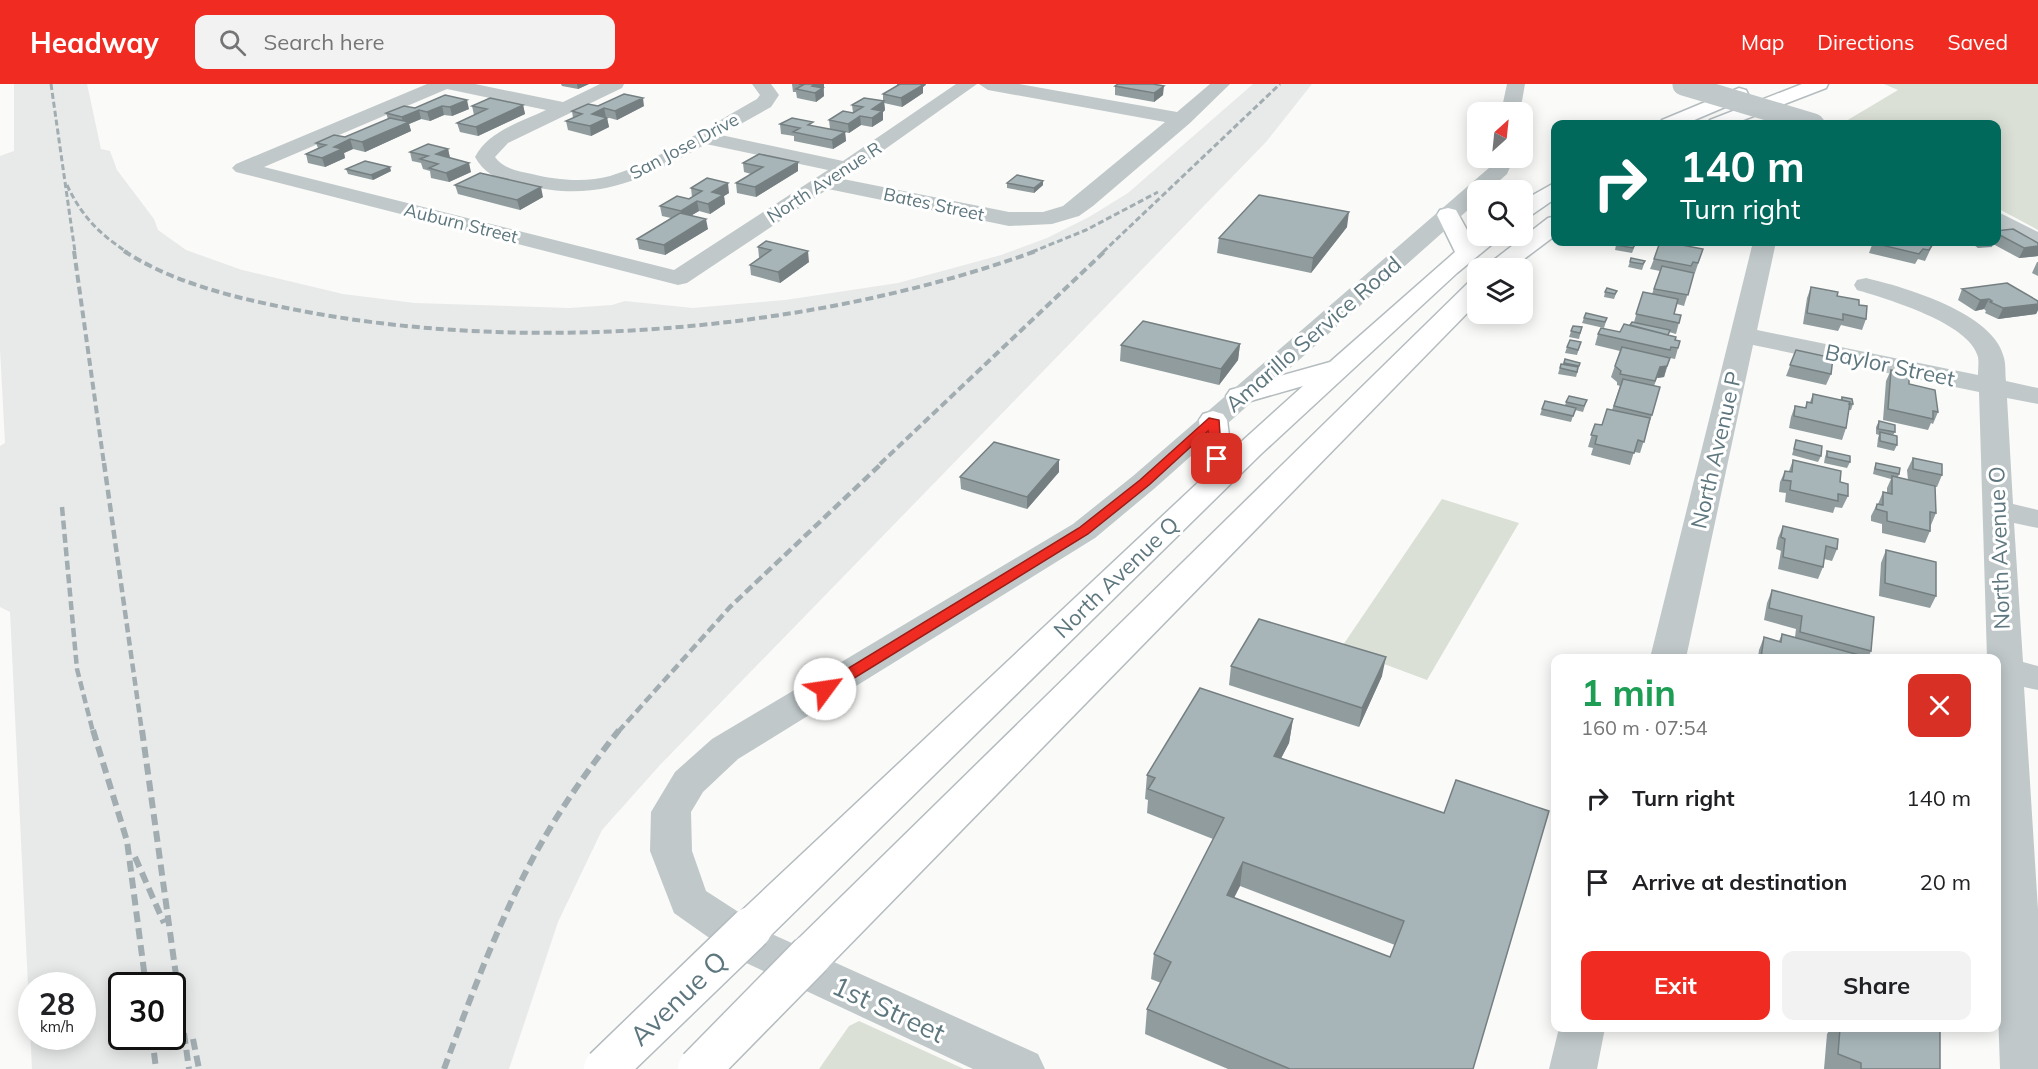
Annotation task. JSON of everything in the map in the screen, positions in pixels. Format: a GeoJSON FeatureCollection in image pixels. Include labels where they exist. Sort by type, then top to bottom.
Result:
{"type":"FeatureCollection","features":[{"type":"Feature","properties":{"kind":"main road"},"geometry":{"type":"LineString","coordinates":[[1727,120],[1819,84]]}},
{"type":"Feature","properties":{"kind":"main road"},"geometry":{"type":"LineString","coordinates":[[1678,120],[1756,87]]}},
{"type":"Feature","properties":{"kind":"main road"},"geometry":{"type":"LineString","coordinates":[[1533,204],[1551,191]]}},
{"type":"Feature","properties":{"kind":"main road"},"geometry":{"type":"LineString","coordinates":[[1448,215],[1467,233]]}},
{"type":"Feature","properties":{"kind":"main road"},"geometry":{"type":"LineString","coordinates":[[1511,258],[1551,227]]}},
{"type":"Feature","properties":{"kind":"main road","name":"North Avenue Q"},"geometry":{"type":"LineString","coordinates":[[754,938],[838,843],[1220,478],[1476,246]]}},
{"type":"Feature","properties":{"kind":"main road"},"geometry":{"type":"LineString","coordinates":[[699,1069],[1467,297]]}},
{"type":"Feature","properties":{"kind":"main road"},"geometry":{"type":"LineString","coordinates":[[1240,396],[1340,367]]}},
{"type":"Feature","properties":{"kind":"main road"},"geometry":{"type":"LineString","coordinates":[[1213,420],[1220,478]]}},
{"type":"Feature","properties":{"kind":"main road","name":"Avenue Q"},"geometry":{"type":"LineString","coordinates":[[605,1069],[754,938]]}},
{"type":"Feature","properties":{"kind":"street","name":"Auburn Street"},"geometry":{"type":"LineString","coordinates":[[442,84],[243,168],[678,278]]}},
{"type":"Feature","properties":{"kind":"street"},"geometry":{"type":"LineString","coordinates":[[448,84],[565,108]]}},
{"type":"Feature","properties":{"kind":"street","name":"San Jose Drive"},"geometry":{"type":"LineString","coordinates":[[615,84],[501,139],[489,149],[485,157],[491,167],[505,174],[550,185],[613,182],[633,174],[764,103],[770,94],[760,84]]}},
{"type":"Feature","properties":{"kind":"street","name":"North Avenue R"},"geometry":{"type":"LineString","coordinates":[[678,278],[846,168],[968,84]]}},
{"type":"Feature","properties":{"kind":"street"},"geometry":{"type":"LineString","coordinates":[[988,84],[1183,119],[1221,84]]}},
{"type":"Feature","properties":{"kind":"street"},"geometry":{"type":"LineString","coordinates":[[1512,102],[1516,84]]}},
{"type":"Feature","properties":{"kind":"street"},"geometry":{"type":"LineString","coordinates":[[1682,84],[1802,120]]}},
{"type":"Feature","properties":{"kind":"street","name":"Bates Street"},"geometry":{"type":"LineString","coordinates":[[825,182],[973,213],[1010,219],[1044,219],[1071,211],[1183,119]]}},
{"type":"Feature","properties":{"kind":"street"},"geometry":{"type":"LineString","coordinates":[[703,137],[846,168]]}},
{"type":"Feature","properties":{"kind":"street","name":"Amarillo Service Road"},"geometry":{"type":"LineString","coordinates":[[754,938],[688,901],[669,839],[671,812],[689,782],[725,749],[1084,531],[1144,482],[1501,168]]}},
{"type":"Feature","properties":{"kind":"street"},"geometry":{"type":"LineString","coordinates":[[2001,221],[2038,241]]}},
{"type":"Feature","properties":{"kind":"street","name":"North Avenue P"},"geometry":{"type":"LineString","coordinates":[[1669,654],[1763,246]]}},
{"type":"Feature","properties":{"kind":"street","name":"North Avenue O"},"geometry":{"type":"LineString","coordinates":[[1866,285],[1922,302],[1976,335],[1987,345],[1991,356],[2024,1069]]}},
{"type":"Feature","properties":{"kind":"street","name":"Baylor Street"},"geometry":{"type":"LineString","coordinates":[[1743,335],[2038,396]]}},
{"type":"Feature","properties":{"kind":"street"},"geometry":{"type":"LineString","coordinates":[[1998,510],[2038,519]]}},
{"type":"Feature","properties":{"kind":"street"},"geometry":{"type":"LineString","coordinates":[[2004,670],[2038,678]]}},
{"type":"Feature","properties":{"kind":"street","name":"1st Street"},"geometry":{"type":"LineString","coordinates":[[754,938],[1021,1069]]}},
{"type":"Feature","properties":{"kind":"street"},"geometry":{"type":"LineString","coordinates":[[1573,1069],[1581,1032]]}},
{"type":"Feature","properties":{"kind":"shaded area"},"geometry":{"type":"Polygon","coordinates":[[[14,84],[87,84],[101,149],[110,151],[117,170],[154,219],[158,230],[186,250],[242,270],[343,294],[415,303],[569,308],[612,305],[625,301],[693,308],[785,300],[898,283],[1001,255],[1047,238],[1089,217],[1128,193],[1253,84],[1312,84],[1266,142],[660,765],[602,830],[558,922],[509,1069],[32,1069],[31,1050],[96,1050],[96,972],[27,972],[10,612],[0,607],[0,446],[5,443],[0,349],[0,156],[14,151],[14,84]]]}},
{"type":"Feature","properties":{"kind":"shaded area"},"geometry":{"type":"Polygon","coordinates":[[[1884,84],[2038,84],[2038,230],[2001,210],[2001,120],[1848,120],[1898,90],[1884,84]]]}},
{"type":"Feature","properties":{"kind":"shaded area"},"geometry":{"type":"Polygon","coordinates":[[[1442,499],[1519,523],[1427,680],[1341,648],[1442,499]]]}},
{"type":"Feature","properties":{"kind":"shaded area"},"geometry":{"type":"Polygon","coordinates":[[[859,1021],[964,1069],[819,1069],[849,1026],[859,1021]]]}},
{"type":"Feature","properties":{"kind":"building"},"geometry":{"type":"Polygon","coordinates":[[[799,84],[815,84],[812,86],[823,88],[815,93],[796,89],[803,85],[799,84]]]}},
{"type":"Feature","properties":{"kind":"building"},"geometry":{"type":"Polygon","coordinates":[[[900,84],[923,85],[901,98],[883,94],[900,84]]]}},
{"type":"Feature","properties":{"kind":"building"},"geometry":{"type":"Polygon","coordinates":[[[1118,84],[1164,86],[1154,93],[1115,86],[1118,84]]]}},
{"type":"Feature","properties":{"kind":"building"},"geometry":{"type":"Polygon","coordinates":[[[624,94],[643,98],[615,111],[604,108],[592,114],[607,118],[590,126],[566,121],[582,114],[572,111],[588,104],[598,106],[624,94]]]}},
{"type":"Feature","properties":{"kind":"building"},"geometry":{"type":"Polygon","coordinates":[[[445,95],[467,100],[450,107],[442,106],[427,112],[419,110],[402,117],[386,113],[404,106],[415,108],[445,95]]]}},
{"type":"Feature","properties":{"kind":"building"},"geometry":{"type":"Polygon","coordinates":[[[490,98],[523,105],[476,127],[457,123],[487,109],[472,106],[490,98]]]}},
{"type":"Feature","properties":{"kind":"building"},"geometry":{"type":"Polygon","coordinates":[[[864,98],[884,101],[872,109],[882,111],[872,118],[860,116],[848,124],[829,120],[843,111],[853,113],[863,107],[852,105],[864,98]]]}},
{"type":"Feature","properties":{"kind":"building"},"geometry":{"type":"Polygon","coordinates":[[[390,118],[409,122],[362,142],[350,139],[334,147],[342,149],[322,158],[306,154],[326,145],[316,143],[334,135],[345,137],[390,118]]]}},
{"type":"Feature","properties":{"kind":"building"},"geometry":{"type":"Polygon","coordinates":[[[792,118],[813,122],[808,125],[845,132],[832,140],[793,132],[800,128],[780,124],[792,118]]]}},
{"type":"Feature","properties":{"kind":"building"},"geometry":{"type":"Polygon","coordinates":[[[428,144],[448,149],[436,154],[469,163],[446,173],[429,168],[438,164],[420,159],[428,156],[410,152],[428,144]]]}},
{"type":"Feature","properties":{"kind":"building"},"geometry":{"type":"Polygon","coordinates":[[[759,154],[798,162],[755,187],[736,183],[763,167],[743,163],[759,154]]]}},
{"type":"Feature","properties":{"kind":"building"},"geometry":{"type":"Polygon","coordinates":[[[365,161],[390,167],[371,175],[346,169],[365,161]]]}},
{"type":"Feature","properties":{"kind":"building"},"geometry":{"type":"Polygon","coordinates":[[[480,173],[541,187],[517,200],[455,185],[480,173]]]}},
{"type":"Feature","properties":{"kind":"building"},"geometry":{"type":"Polygon","coordinates":[[[1017,175],[1043,181],[1034,188],[1007,183],[1017,175]]]}},
{"type":"Feature","properties":{"kind":"building"},"geometry":{"type":"Polygon","coordinates":[[[707,178],[728,183],[712,192],[723,195],[708,204],[697,201],[681,211],[660,206],[677,196],[689,199],[702,191],[691,188],[707,178]]]}},
{"type":"Feature","properties":{"kind":"building"},"geometry":{"type":"Polygon","coordinates":[[[1259,195],[1349,212],[1313,258],[1219,238],[1259,195]]]}},
{"type":"Feature","properties":{"kind":"building"},"geometry":{"type":"Polygon","coordinates":[[[680,213],[706,219],[664,245],[637,239],[680,213]]]}},
{"type":"Feature","properties":{"kind":"building"},"geometry":{"type":"Polygon","coordinates":[[[2013,229],[2038,243],[2038,246],[2024,248],[2001,236],[2001,230],[2013,229]]]}},
{"type":"Feature","properties":{"kind":"building"},"geometry":{"type":"Polygon","coordinates":[[[766,241],[808,251],[778,272],[750,265],[771,250],[758,247],[766,241]]]}},
{"type":"Feature","properties":{"kind":"building"},"geometry":{"type":"Polygon","coordinates":[[[1659,246],[1687,246],[1703,249],[1698,263],[1693,262],[1691,266],[1654,259],[1659,246]]]}},
{"type":"Feature","properties":{"kind":"building"},"geometry":{"type":"Polygon","coordinates":[[[1886,246],[1932,246],[1929,250],[1923,249],[1919,254],[1886,246]]]}},
{"type":"Feature","properties":{"kind":"building"},"geometry":{"type":"Polygon","coordinates":[[[1631,258],[1645,261],[1643,264],[1630,262],[1631,258]]]}},
{"type":"Feature","properties":{"kind":"building"},"geometry":{"type":"Polygon","coordinates":[[[1662,266],[1694,273],[1688,295],[1654,289],[1662,266]]]}},
{"type":"Feature","properties":{"kind":"building"},"geometry":{"type":"Polygon","coordinates":[[[2007,283],[2038,301],[2038,304],[2003,308],[1990,302],[1992,301],[1989,299],[1980,300],[1962,289],[2007,283]]]}},
{"type":"Feature","properties":{"kind":"building"},"geometry":{"type":"Polygon","coordinates":[[[1811,287],[1838,292],[1837,296],[1859,300],[1859,305],[1867,306],[1866,319],[1843,314],[1843,320],[1807,313],[1811,287]]]}},
{"type":"Feature","properties":{"kind":"building"},"geometry":{"type":"Polygon","coordinates":[[[1607,288],[1617,291],[1615,294],[1605,292],[1607,288]]]}},
{"type":"Feature","properties":{"kind":"building"},"geometry":{"type":"Polygon","coordinates":[[[1643,292],[1678,299],[1674,314],[1681,315],[1679,323],[1636,314],[1643,292]]]}},
{"type":"Feature","properties":{"kind":"building"},"geometry":{"type":"Polygon","coordinates":[[[1586,313],[1607,318],[1605,322],[1584,318],[1586,313]]]}},
{"type":"Feature","properties":{"kind":"building"},"geometry":{"type":"Polygon","coordinates":[[[1143,321],[1240,344],[1221,369],[1121,345],[1143,321]]]}},
{"type":"Feature","properties":{"kind":"building"},"geometry":{"type":"Polygon","coordinates":[[[1632,322],[1670,330],[1668,335],[1630,325],[1632,322]]]}},
{"type":"Feature","properties":{"kind":"building"},"geometry":{"type":"Polygon","coordinates":[[[1624,324],[1676,337],[1675,340],[1680,341],[1678,348],[1671,347],[1670,350],[1598,334],[1601,328],[1620,332],[1624,324]]]}},
{"type":"Feature","properties":{"kind":"building"},"geometry":{"type":"Polygon","coordinates":[[[1573,326],[1582,327],[1580,333],[1571,331],[1573,326]]]}},
{"type":"Feature","properties":{"kind":"building"},"geometry":{"type":"Polygon","coordinates":[[[1570,340],[1581,342],[1578,350],[1567,347],[1570,340]]]}},
{"type":"Feature","properties":{"kind":"building"},"geometry":{"type":"Polygon","coordinates":[[[1622,347],[1670,358],[1667,366],[1660,367],[1655,381],[1620,374],[1621,371],[1615,366],[1622,347]]]}},
{"type":"Feature","properties":{"kind":"building"},"geometry":{"type":"Polygon","coordinates":[[[1796,350],[1833,358],[1831,374],[1790,365],[1796,350]]]}},
{"type":"Feature","properties":{"kind":"building"},"geometry":{"type":"Polygon","coordinates":[[[1565,359],[1580,363],[1579,366],[1564,363],[1565,359]]]}},
{"type":"Feature","properties":{"kind":"building"},"geometry":{"type":"Polygon","coordinates":[[[1561,364],[1578,367],[1577,372],[1560,368],[1561,364]]]}},
{"type":"Feature","properties":{"kind":"building"},"geometry":{"type":"Polygon","coordinates":[[[1891,370],[1909,374],[1909,384],[1935,390],[1938,412],[1933,411],[1933,419],[1888,409],[1891,370]]]}},
{"type":"Feature","properties":{"kind":"building"},"geometry":{"type":"Polygon","coordinates":[[[1623,379],[1660,387],[1652,415],[1614,406],[1623,379]]]}},
{"type":"Feature","properties":{"kind":"building"},"geometry":{"type":"Polygon","coordinates":[[[1813,394],[1850,402],[1846,428],[1794,416],[1795,406],[1806,408],[1807,402],[1812,403],[1813,394]]]}},
{"type":"Feature","properties":{"kind":"building"},"geometry":{"type":"Polygon","coordinates":[[[1569,396],[1587,400],[1584,406],[1566,402],[1569,396]]]}},
{"type":"Feature","properties":{"kind":"building"},"geometry":{"type":"Polygon","coordinates":[[[1842,397],[1852,399],[1853,404],[1842,400],[1842,397]]]}},
{"type":"Feature","properties":{"kind":"building"},"geometry":{"type":"Polygon","coordinates":[[[1545,401],[1576,408],[1573,416],[1542,409],[1545,401]]]}},
{"type":"Feature","properties":{"kind":"building"},"geometry":{"type":"Polygon","coordinates":[[[1607,409],[1650,418],[1644,442],[1638,440],[1634,453],[1595,444],[1597,436],[1591,435],[1595,424],[1602,425],[1607,409]]]}},
{"type":"Feature","properties":{"kind":"building"},"geometry":{"type":"Polygon","coordinates":[[[1879,421],[1895,425],[1895,432],[1878,429],[1879,421]]]}},
{"type":"Feature","properties":{"kind":"building"},"geometry":{"type":"Polygon","coordinates":[[[1880,432],[1897,436],[1897,445],[1880,441],[1880,432]]]}},
{"type":"Feature","properties":{"kind":"building"},"geometry":{"type":"Polygon","coordinates":[[[1796,440],[1822,446],[1821,456],[1794,449],[1796,440]]]}},
{"type":"Feature","properties":{"kind":"building"},"geometry":{"type":"Polygon","coordinates":[[[994,442],[1059,460],[1027,497],[960,477],[994,442]]]}},
{"type":"Feature","properties":{"kind":"building"},"geometry":{"type":"Polygon","coordinates":[[[1827,451],[1850,456],[1850,462],[1827,457],[1827,451]]]}},
{"type":"Feature","properties":{"kind":"building"},"geometry":{"type":"Polygon","coordinates":[[[1913,458],[1942,464],[1942,475],[1913,469],[1913,458]]]}},
{"type":"Feature","properties":{"kind":"building"},"geometry":{"type":"Polygon","coordinates":[[[1793,460],[1841,471],[1840,482],[1848,484],[1848,496],[1838,494],[1838,501],[1790,490],[1791,481],[1783,480],[1785,471],[1792,472],[1793,460]]]}},
{"type":"Feature","properties":{"kind":"building"},"geometry":{"type":"Polygon","coordinates":[[[1876,463],[1900,468],[1899,474],[1875,469],[1876,463]]]}},
{"type":"Feature","properties":{"kind":"building"},"geometry":{"type":"Polygon","coordinates":[[[1892,476],[1935,486],[1936,513],[1930,512],[1930,531],[1887,521],[1887,512],[1876,509],[1877,504],[1883,505],[1883,492],[1892,494],[1892,476]]]}},
{"type":"Feature","properties":{"kind":"building"},"geometry":{"type":"Polygon","coordinates":[[[1783,526],[1838,539],[1837,549],[1826,546],[1823,567],[1783,557],[1785,539],[1781,537],[1783,526]]]}},
{"type":"Feature","properties":{"kind":"building"},"geometry":{"type":"Polygon","coordinates":[[[1886,550],[1936,562],[1936,596],[1885,583],[1886,550]]]}},
{"type":"Feature","properties":{"kind":"building"},"geometry":{"type":"Polygon","coordinates":[[[1772,590],[1874,617],[1871,651],[1800,632],[1802,616],[1769,608],[1772,590]]]}},
{"type":"Feature","properties":{"kind":"building"},"geometry":{"type":"Polygon","coordinates":[[[1259,619],[1386,657],[1362,708],[1231,666],[1259,619]]]}},
{"type":"Feature","properties":{"kind":"building"},"geometry":{"type":"Polygon","coordinates":[[[1782,634],[1856,654],[1762,654],[1764,637],[1781,642],[1782,634]]]}},
{"type":"Feature","properties":{"kind":"building"},"geometry":{"type":"Polygon","coordinates":[[[1200,688],[1293,719],[1274,756],[1444,813],[1456,780],[1549,811],[1473,1069],[1290,1069],[1147,1009],[1171,962],[1154,954],[1224,818],[1148,789],[1155,778],[1147,775],[1200,688]],[[1243,862],[1227,895],[1390,957],[1404,921],[1243,862]]]}},
{"type":"Feature","properties":{"kind":"building"},"geometry":{"type":"Polygon","coordinates":[[[1840,1032],[1940,1032],[1940,1069],[1861,1069],[1861,1063],[1838,1054],[1840,1032]]]}},
{"type":"Feature","properties":{"kind":"railway"},"geometry":{"type":"LineString","coordinates":[[51,84],[75,252]]}},
{"type":"Feature","properties":{"kind":"railway"},"geometry":{"type":"LineString","coordinates":[[1103,252],[1280,84]]}},
{"type":"Feature","properties":{"kind":"railway"},"geometry":{"type":"LineString","coordinates":[[67,185],[78,206],[92,223],[127,252]]}},
{"type":"Feature","properties":{"kind":"railway"},"geometry":{"type":"LineString","coordinates":[[1032,252],[1086,230],[1158,192]]}},
{"type":"Feature","properties":{"kind":"railway"},"geometry":{"type":"LineString","coordinates":[[74,251],[104,464]]}},
{"type":"Feature","properties":{"kind":"railway"},"geometry":{"type":"LineString","coordinates":[[124,251],[184,281],[249,300],[292,309],[382,323],[475,331],[571,333],[668,328],[764,317],[858,301],[950,279],[1036,251]]}},
{"type":"Feature","properties":{"kind":"railway"},"geometry":{"type":"LineString","coordinates":[[880,464],[1105,251]]}},
{"type":"Feature","properties":{"kind":"railway"},"geometry":{"type":"LineString","coordinates":[[104,463],[142,732]]}},
{"type":"Feature","properties":{"kind":"railway"},"geometry":{"type":"LineString","coordinates":[[618,732],[730,607],[882,463]]}},
{"type":"Feature","properties":{"kind":"railway"},"geometry":{"type":"LineString","coordinates":[[62,507],[77,669],[93,732]]}},
{"type":"Feature","properties":{"kind":"railway"},"geometry":{"type":"LineString","coordinates":[[93,730],[127,841],[144,972]]}},
{"type":"Feature","properties":{"kind":"railway"},"geometry":{"type":"LineString","coordinates":[[142,730],[189,1069]]}},
{"type":"Feature","properties":{"kind":"railway"},"geometry":{"type":"LineString","coordinates":[[444,1069],[487,956],[525,873],[567,802],[619,730]]}},
{"type":"Feature","properties":{"kind":"railway"},"geometry":{"type":"LineString","coordinates":[[135,857],[164,923]]}},
{"type":"Feature","properties":{"kind":"railway"},"geometry":{"type":"LineString","coordinates":[[193,1039],[199,1069]]}},
{"type":"Feature","properties":{"kind":"railway"},"geometry":{"type":"LineString","coordinates":[[154,1050],[156,1069]]}},
{"type":"Feature","properties":{"kind":"route"},"geometry":{"type":"LineString","coordinates":[[825,689],[1084,531],[1144,482],[1213,420],[1217,459]]}}]}
